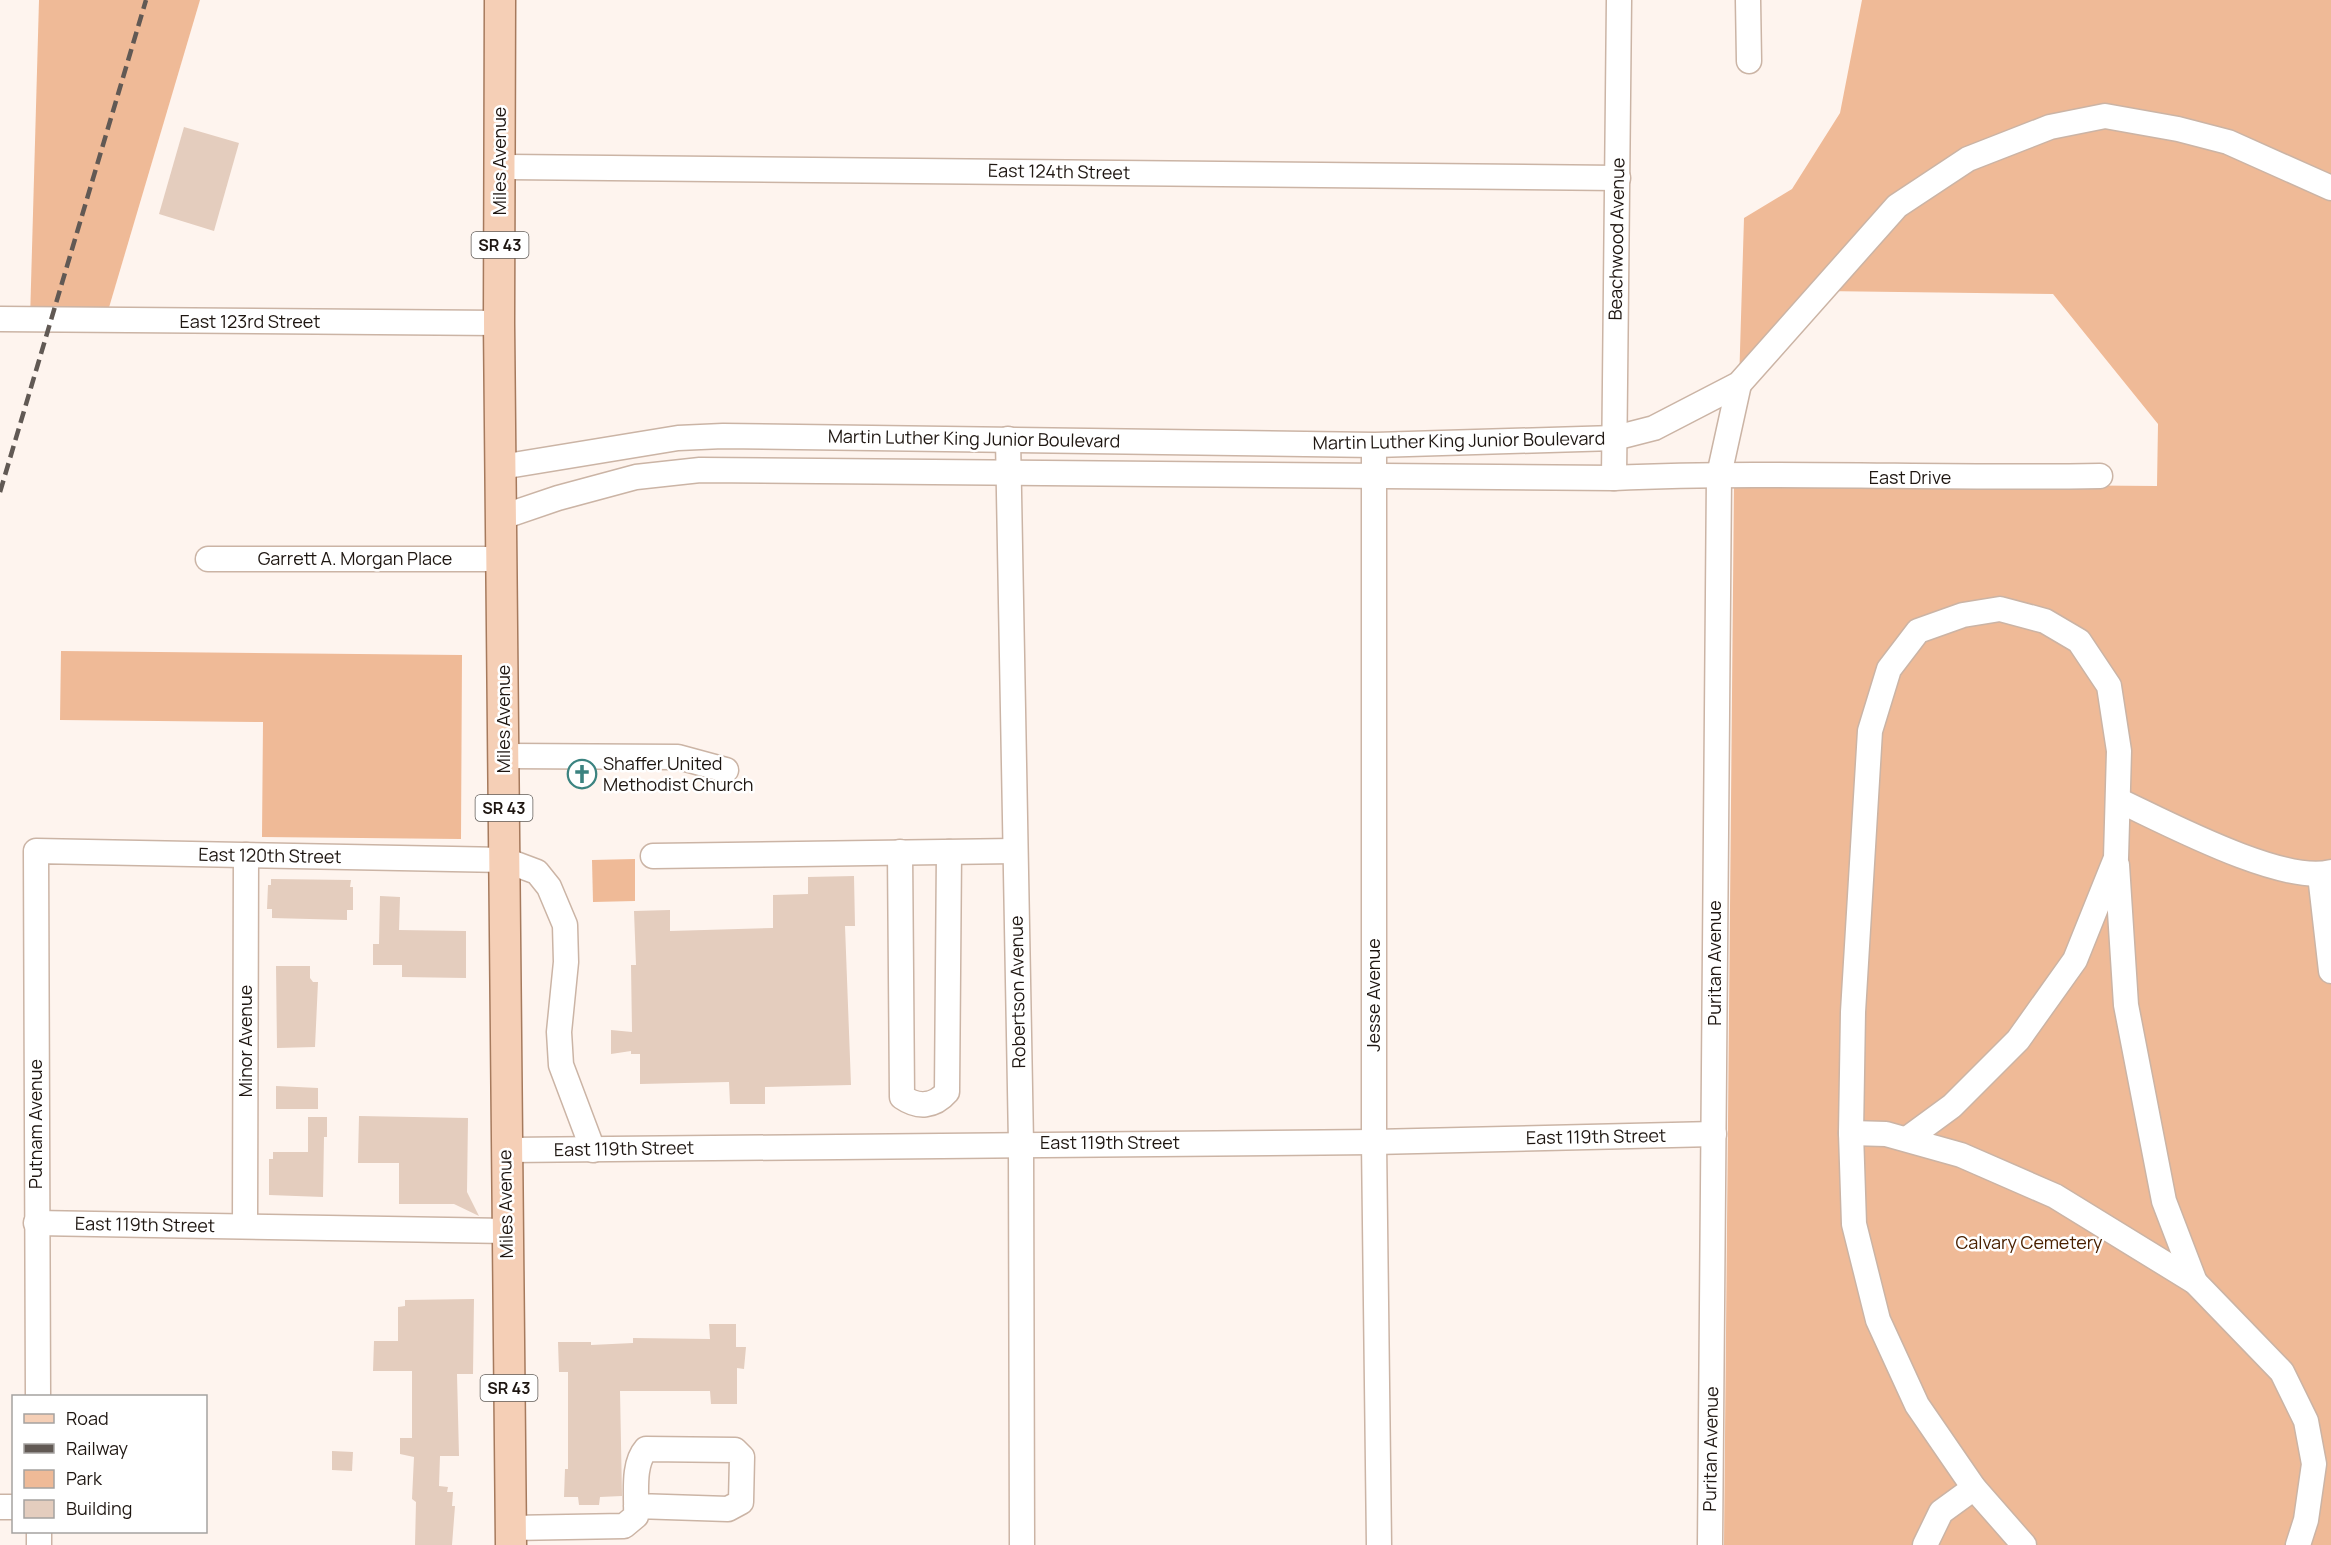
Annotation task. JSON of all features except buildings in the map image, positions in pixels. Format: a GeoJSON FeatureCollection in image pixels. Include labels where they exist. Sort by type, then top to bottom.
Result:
{"type":"FeatureCollection","features":[{"type":"Feature","properties":{"kind":"main road","name":"Miles Avenue"},"geometry":{"type":"LineString","coordinates":[[500,0],[499,323],[511,1536]]}},
{"type":"Feature","properties":{"kind":"street","name":"Beachwood Avenue"},"geometry":{"type":"LineString","coordinates":[[1614,478],[1619,0]]}},
{"type":"Feature","properties":{"kind":"street"},"geometry":{"type":"LineString","coordinates":[[1748,0],[1749,61]]}},
{"type":"Feature","properties":{"kind":"street","name":"Martin Luther King Junior Boulevard"},"geometry":{"type":"LineString","coordinates":[[501,467],[678,438],[1008,439],[1375,445],[1615,438],[1654,428],[1739,384],[1897,206],[1968,159],[2050,127],[2105,116],[2178,129],[2228,142],[2331,188]]}},
{"type":"Feature","properties":{"kind":"street","name":"East 124th Street"},"geometry":{"type":"LineString","coordinates":[[500,167],[1618,178]]}},
{"type":"Feature","properties":{"kind":"street","name":"East 123rd Street"},"geometry":{"type":"LineString","coordinates":[[0,319],[499,323]]}},
{"type":"Feature","properties":{"kind":"street","name":"Puritan Avenue"},"geometry":{"type":"LineString","coordinates":[[1710,1545],[1719,475],[1739,384]]}},
{"type":"Feature","properties":{"kind":"street","name":"Robertson Avenue"},"geometry":{"type":"LineString","coordinates":[[1008,439],[1020,1143],[1022,1545]]}},
{"type":"Feature","properties":{"kind":"street","name":"Jesse Avenue"},"geometry":{"type":"LineString","coordinates":[[1375,445],[1374,1142],[1378,1545]]}},
{"type":"Feature","properties":{"kind":"street","name":"Martin Luther King Junior Boulevard"},"geometry":{"type":"LineString","coordinates":[[502,517],[558,498],[636,477],[700,470],[1614,478],[1719,475]]}},
{"type":"Feature","properties":{"kind":"street","name":"East Drive"},"geometry":{"type":"LineString","coordinates":[[1719,475],[1976,478],[2100,476]]}},
{"type":"Feature","properties":{"kind":"street","name":"Garrett A. Morgan Place"},"geometry":{"type":"LineString","coordinates":[[207,559],[503,559]]}},
{"type":"Feature","properties":{"kind":"street"},"geometry":{"type":"LineString","coordinates":[[2024,1545],[1974,1488],[1917,1405],[1878,1320],[1854,1224],[1851,1133],[1853,1012],[1870,731],[1888,669],[1918,631],[1963,615],[2000,609],[2045,621],[2079,641],[2109,686],[2119,751],[2116,858],[2128,1017],[2164,1201],[2195,1282]]}},
{"type":"Feature","properties":{"kind":"street"},"geometry":{"type":"LineString","coordinates":[[504,756],[678,757],[726,770]]}},
{"type":"Feature","properties":{"kind":"street"},"geometry":{"type":"LineString","coordinates":[[2118,800],[2231,853],[2286,869],[2325,874],[2331,971]]}},
{"type":"Feature","properties":{"kind":"street","name":"East 120th Street"},"geometry":{"type":"LineString","coordinates":[[36,851],[505,860],[537,872],[549,887],[565,925],[566,962],[559,1032],[561,1065],[592,1150]]}},
{"type":"Feature","properties":{"kind":"street","name":"Putnam Avenue"},"geometry":{"type":"LineString","coordinates":[[36,851],[38,1395]]}},
{"type":"Feature","properties":{"kind":"street"},"geometry":{"type":"LineString","coordinates":[[653,856],[1015,851]]}},
{"type":"Feature","properties":{"kind":"street"},"geometry":{"type":"LineString","coordinates":[[900,852],[902,1097],[924,1105],[938,1102],[947,1092],[949,852]]}},
{"type":"Feature","properties":{"kind":"street","name":"Minor Avenue"},"geometry":{"type":"LineString","coordinates":[[245,1226],[246,855]]}},
{"type":"Feature","properties":{"kind":"street"},"geometry":{"type":"LineString","coordinates":[[1907,1139],[1952,1106],[2019,1040],[2075,960],[2116,858]]}},
{"type":"Feature","properties":{"kind":"street"},"geometry":{"type":"LineString","coordinates":[[1851,1133],[1886,1134],[1961,1155],[2055,1196],[2195,1282],[2283,1372],[2306,1421],[2314,1464],[2306,1520],[2298,1545]]}},
{"type":"Feature","properties":{"kind":"street","name":"East 119th Street"},"geometry":{"type":"LineString","coordinates":[[506,1150],[1020,1143],[1374,1142],[1714,1134]]}},
{"type":"Feature","properties":{"kind":"street","name":"East 119th Street"},"geometry":{"type":"LineString","coordinates":[[36,1223],[507,1231]]}},
{"type":"Feature","properties":{"kind":"street"},"geometry":{"type":"LineString","coordinates":[[511,1536],[624,1526],[636,1516],[636,1506],[638,1457],[646,1449],[735,1450],[742,1457],[741,1502],[728,1509],[636,1506]]}},
{"type":"Feature","properties":{"kind":"street"},"geometry":{"type":"LineString","coordinates":[[1925,1545],[1941,1512],[1974,1488]]}},
{"type":"Feature","properties":{"kind":"green space"},"geometry":{"type":"Polygon","coordinates":[[[39,0],[200,0],[105,321],[30,320],[39,0]]]}},
{"type":"Feature","properties":{"kind":"green space","name":"Calvary Cemetery"},"geometry":{"type":"Polygon","coordinates":[[[1862,0],[2331,0],[2331,1545],[1724,1545],[1734,483],[2157,486],[2158,424],[2053,294],[1822,291],[1739,384],[1744,218],[1792,189],[1840,113],[1862,0]]]}},
{"type":"Feature","properties":{"kind":"green space"},"geometry":{"type":"Polygon","coordinates":[[[61,651],[462,655],[461,839],[262,837],[263,722],[60,720],[61,651]]]}},
{"type":"Feature","properties":{"kind":"green space"},"geometry":{"type":"Polygon","coordinates":[[[635,859],[635,901],[593,902],[592,860],[635,859]]]}},
{"type":"Feature","properties":{"kind":"railway"},"geometry":{"type":"LineString","coordinates":[[0,492],[146,0]]}},
{"type":"Feature","properties":{"kind":"place","name":"Shaffer United Methodist Church"},"geometry":{"type":"Point","coordinates":[582,774]}}]}
